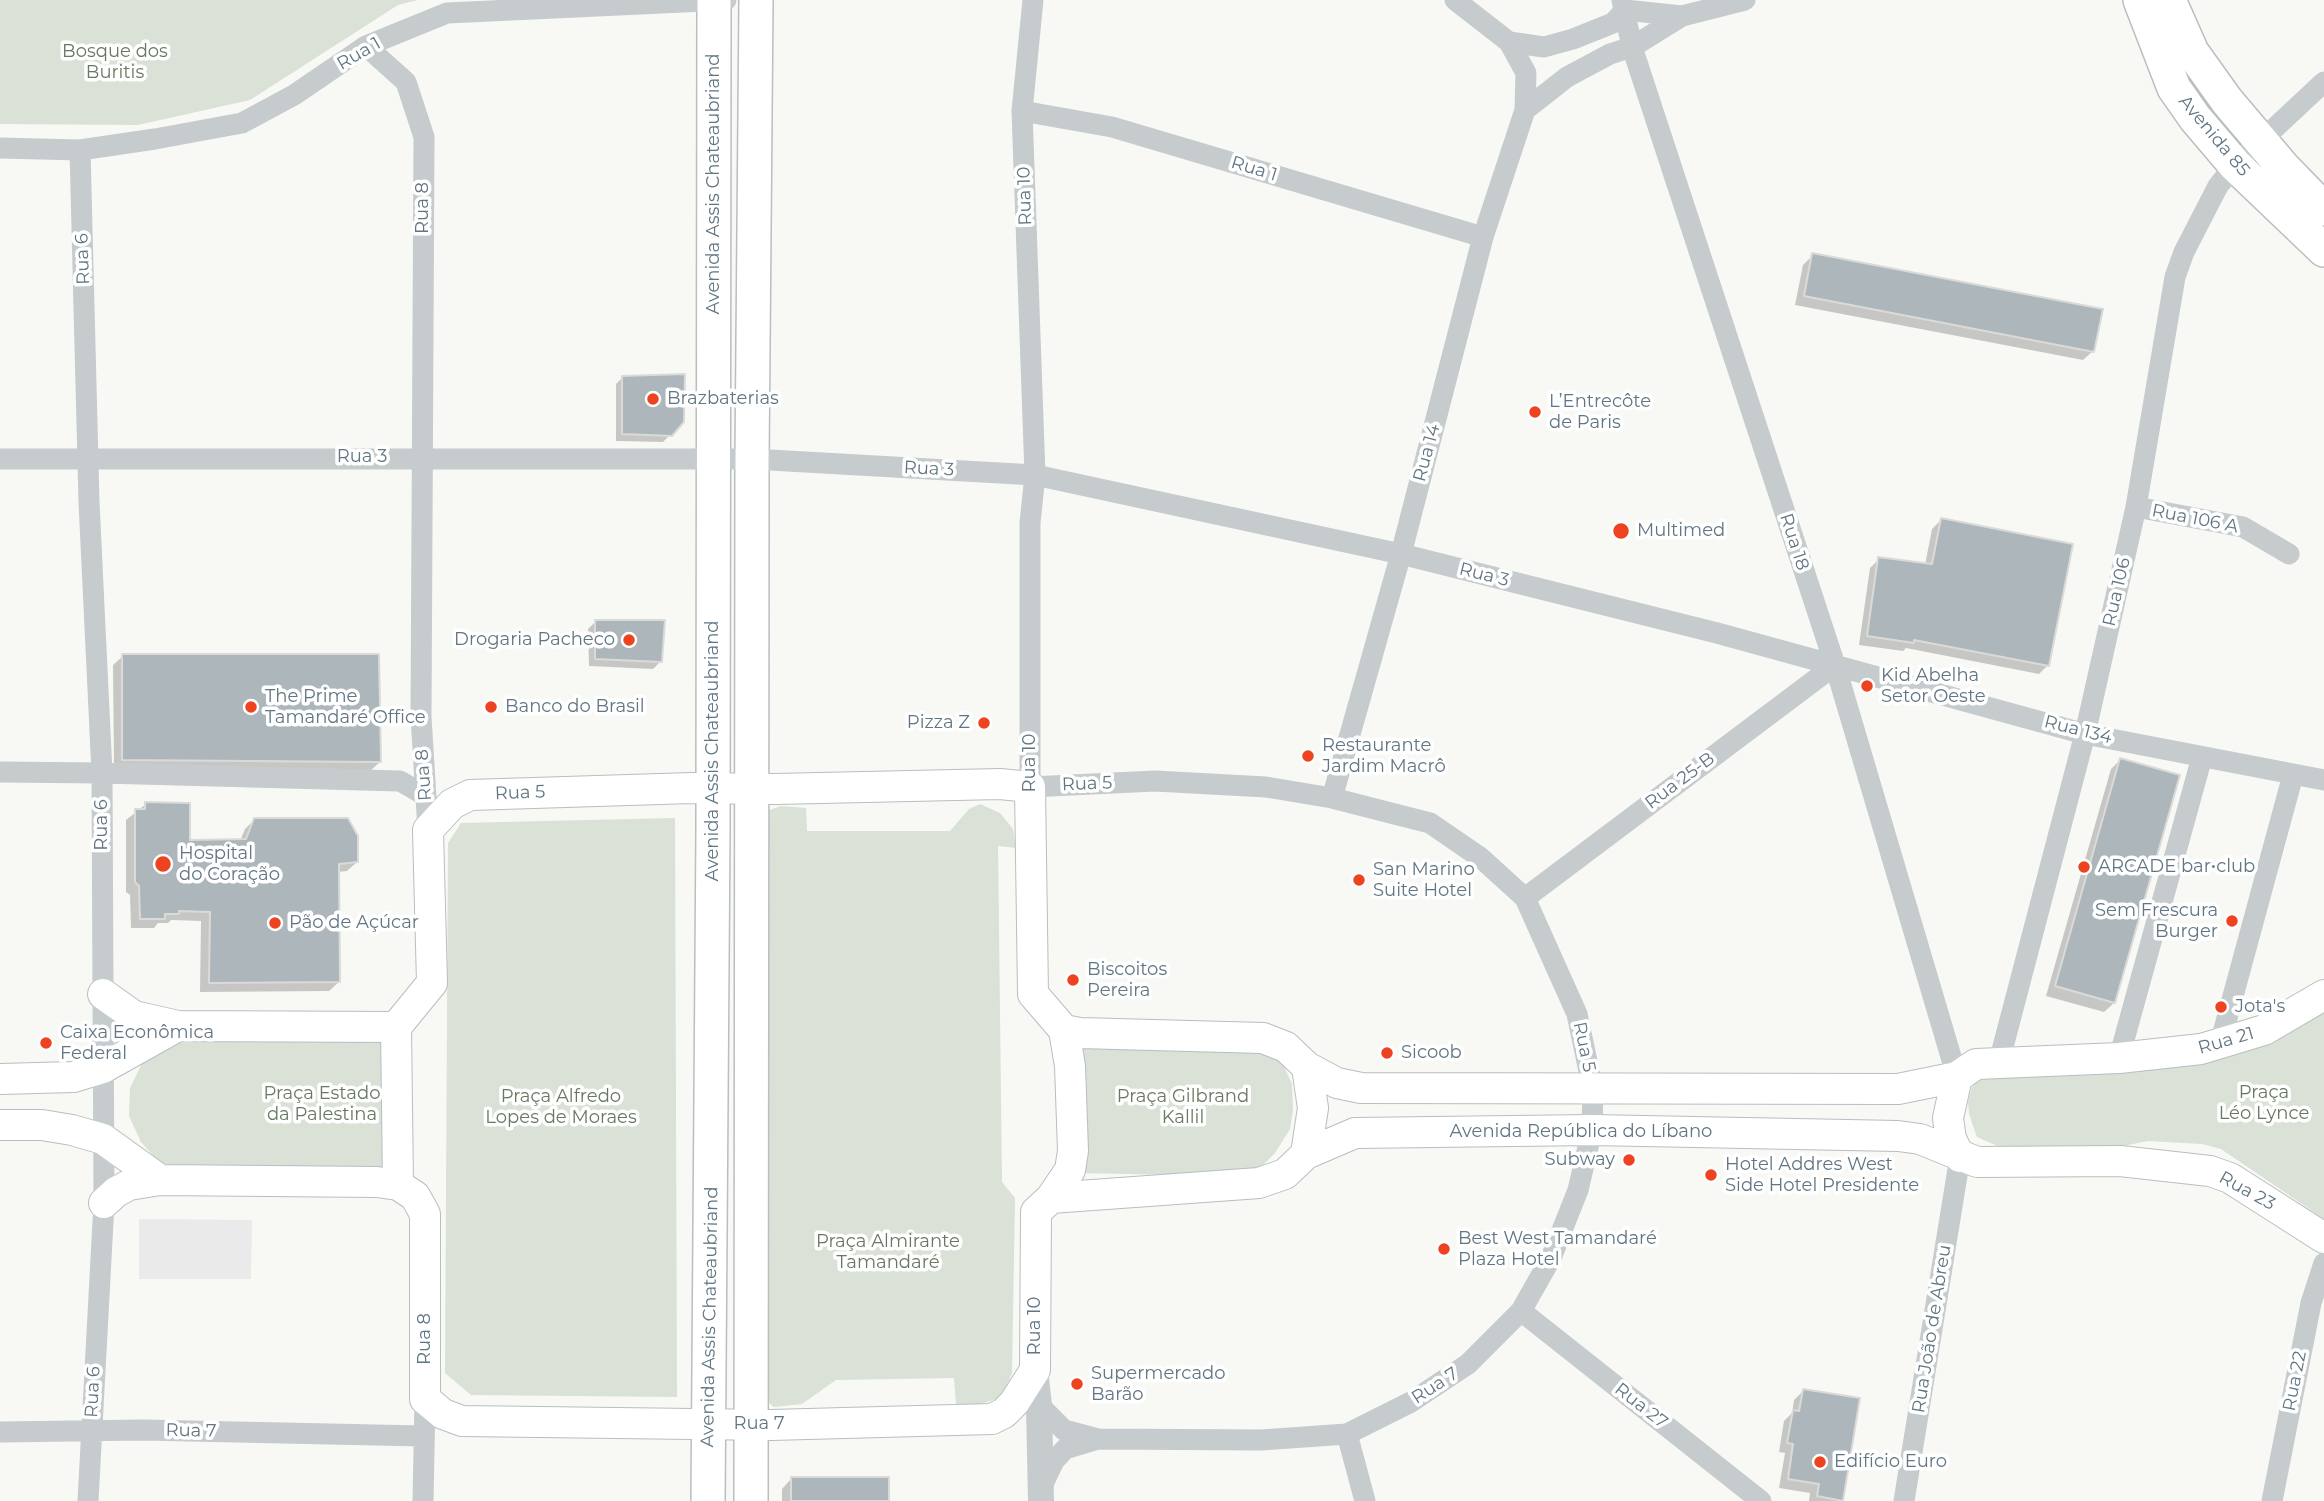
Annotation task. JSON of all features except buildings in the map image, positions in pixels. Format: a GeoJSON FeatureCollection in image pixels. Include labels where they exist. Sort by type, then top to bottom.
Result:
{"type":"FeatureCollection","features":[{"type":"Feature","properties":{"kind":"main road","name":"Avenida Assis Chateaubriand"},"geometry":{"type":"LineString","coordinates":[[708,1501],[713,460],[719,0]]}},
{"type":"Feature","properties":{"kind":"main road"},"geometry":{"type":"LineString","coordinates":[[751,1501],[752,459],[757,0]]}},
{"type":"Feature","properties":{"kind":"main road","name":"Avenida 85"},"geometry":{"type":"LineString","coordinates":[[2140,0],[2174,88],[2195,118],[2235,165],[2324,250]]}},
{"type":"Feature","properties":{"kind":"main road","name":"Avenida 85"},"geometry":{"type":"LineString","coordinates":[[2169,0],[2192,52],[2227,101],[2324,209]]}},
{"type":"Feature","properties":{"kind":"main road","name":"Rua 5"},"geometry":{"type":"LineString","coordinates":[[428,830],[452,804],[470,795],[712,789],[1000,785],[1030,787]]}},
{"type":"Feature","properties":{"kind":"main road","name":"Rua 10"},"geometry":{"type":"LineString","coordinates":[[1030,787],[1033,995],[1064,1030],[1070,1066],[1073,1151],[1070,1170],[1051,1198],[1036,1212],[1035,1370]]}},
{"type":"Feature","properties":{"kind":"main road","name":"Rua 8"},"geometry":{"type":"LineString","coordinates":[[396,1027],[432,983],[428,830]]}},
{"type":"Feature","properties":{"kind":"main road"},"geometry":{"type":"LineString","coordinates":[[103,994],[134,1016],[178,1026],[396,1027],[398,1185],[377,1182],[160,1180],[129,1185],[104,1203]]}},
{"type":"Feature","properties":{"kind":"main road","name":"Rua 21"},"geometry":{"type":"LineString","coordinates":[[2119,1058],[2202,1049],[2220,1044],[2264,1030],[2324,995]]}},
{"type":"Feature","properties":{"kind":"main road"},"geometry":{"type":"LineString","coordinates":[[0,1079],[74,1077],[103,1068],[178,1026]]}},
{"type":"Feature","properties":{"kind":"main road"},"geometry":{"type":"LineString","coordinates":[[1064,1030],[1080,1033],[1263,1038],[1286,1047],[1307,1067],[1336,1083],[1361,1088],[1898,1089],[1957,1077],[1976,1065],[2119,1058]]}},
{"type":"Feature","properties":{"kind":"main road"},"geometry":{"type":"LineString","coordinates":[[1306,1154],[1313,1108],[1307,1067]]}},
{"type":"Feature","properties":{"kind":"main road"},"geometry":{"type":"LineString","coordinates":[[1957,1077],[1948,1118],[1951,1139],[1960,1157]]}},
{"type":"Feature","properties":{"kind":"main road"},"geometry":{"type":"LineString","coordinates":[[0,1125],[42,1125],[103,1139],[160,1180]]}},
{"type":"Feature","properties":{"kind":"main road","name":"Avenida República do Líbano"},"geometry":{"type":"LineString","coordinates":[[1051,1198],[1259,1183],[1285,1174],[1306,1154],[1355,1133],[1592,1130],[1898,1136],[1920,1139],[1977,1162],[2120,1161]]}},
{"type":"Feature","properties":{"kind":"main road","name":"Rua 23"},"geometry":{"type":"LineString","coordinates":[[2120,1161],[2210,1171],[2230,1178],[2324,1238]]}},
{"type":"Feature","properties":{"kind":"main road","name":"Rua 8"},"geometry":{"type":"LineString","coordinates":[[398,1185],[415,1196],[425,1214],[425,1399]]}},
{"type":"Feature","properties":{"kind":"main road","name":"Rua 7"},"geometry":{"type":"LineString","coordinates":[[425,1399],[443,1415],[462,1421],[751,1424],[992,1419],[1004,1413],[1014,1403],[1035,1370]]}},
{"type":"Feature","properties":{"kind":"street","name":"Rua 1"},"geometry":{"type":"LineString","coordinates":[[0,148],[80,150],[242,123],[294,95],[366,46],[447,13],[719,0]]}},
{"type":"Feature","properties":{"kind":"street","name":"Rua 10"},"geometry":{"type":"LineString","coordinates":[[1030,787],[1030,523],[1035,475],[1022,111],[1032,0]]}},
{"type":"Feature","properties":{"kind":"street"},"geometry":{"type":"LineString","coordinates":[[1455,0],[1509,42],[1544,47],[1613,23],[1623,5],[1682,16]]}},
{"type":"Feature","properties":{"kind":"street"},"geometry":{"type":"LineString","coordinates":[[1525,110],[1567,77],[1610,54],[1632,47],[1682,16],[1745,0]]}},
{"type":"Feature","properties":{"kind":"street","name":"Rua 18"},"geometry":{"type":"LineString","coordinates":[[1623,5],[1632,47],[1835,665],[1957,1077]]}},
{"type":"Feature","properties":{"kind":"street","name":"Rua 14"},"geometry":{"type":"LineString","coordinates":[[1332,798],[1401,554],[1483,237],[1525,110],[1527,73],[1509,42]]}},
{"type":"Feature","properties":{"kind":"street","name":"Rua 8"},"geometry":{"type":"LineString","coordinates":[[366,46],[406,82],[424,137],[421,717],[428,830]]}},
{"type":"Feature","properties":{"kind":"street","name":"Rua 106"},"geometry":{"type":"LineString","coordinates":[[1999,1062],[2085,734],[2136,508],[2175,277],[2184,252],[2218,186],[2235,165],[2324,82]]}},
{"type":"Feature","properties":{"kind":"street","name":"Rua 1"},"geometry":{"type":"LineString","coordinates":[[1022,111],[1112,127],[1483,237]]}},
{"type":"Feature","properties":{"kind":"street","name":"Rua 6"},"geometry":{"type":"LineString","coordinates":[[80,150],[89,502],[102,773],[104,1203],[88,1501]]}},
{"type":"Feature","properties":{"kind":"street","name":"Rua 3"},"geometry":{"type":"LineString","coordinates":[[0,459],[752,459],[1035,475],[1401,554],[1835,665]]}},
{"type":"Feature","properties":{"kind":"street","name":"Rua 106 A"},"geometry":{"type":"LineString","coordinates":[[2136,508],[2243,527],[2289,554]]}},
{"type":"Feature","properties":{"kind":"street","name":"Rua 134"},"geometry":{"type":"LineString","coordinates":[[1835,665],[2085,734],[2324,780]]}},
{"type":"Feature","properties":{"kind":"street","name":"Rua 25-B"},"geometry":{"type":"LineString","coordinates":[[1525,898],[1835,665]]}},
{"type":"Feature","properties":{"kind":"street"},"geometry":{"type":"LineString","coordinates":[[2119,1058],[2202,757]]}},
{"type":"Feature","properties":{"kind":"street"},"geometry":{"type":"LineString","coordinates":[[0,772],[400,781],[426,796]]}},
{"type":"Feature","properties":{"kind":"street"},"geometry":{"type":"LineString","coordinates":[[2220,1044],[2293,775]]}},
{"type":"Feature","properties":{"kind":"street","name":"Rua 5"},"geometry":{"type":"LineString","coordinates":[[1030,787],[1155,781],[1266,787],[1332,798],[1430,823],[1481,858],[1525,898],[1577,1014],[1593,1090]]}},
{"type":"Feature","properties":{"kind":"street","name":"Rua 7"},"geometry":{"type":"LineString","coordinates":[[1039,1405],[1064,1430],[1098,1438],[1261,1440],[1347,1434],[1410,1402],[1468,1364],[1521,1311],[1550,1258],[1578,1190],[1592,1130],[1593,1090]]}},
{"type":"Feature","properties":{"kind":"street","name":"Rua João de Abreu"},"geometry":{"type":"LineString","coordinates":[[1904,1501],[1960,1157]]}},
{"type":"Feature","properties":{"kind":"street","name":"Rua 22"},"geometry":{"type":"LineString","coordinates":[[2272,1501],[2311,1303],[2324,1263]]}},
{"type":"Feature","properties":{"kind":"street","name":"Rua 27"},"geometry":{"type":"LineString","coordinates":[[1521,1311],[1760,1501]]}},
{"type":"Feature","properties":{"kind":"street","name":"Rua 10"},"geometry":{"type":"LineString","coordinates":[[1035,1370],[1042,1494]]}},
{"type":"Feature","properties":{"kind":"street","name":"Rua 8"},"geometry":{"type":"LineString","coordinates":[[423,1501],[425,1399]]}},
{"type":"Feature","properties":{"kind":"street","name":"Rua 7"},"geometry":{"type":"LineString","coordinates":[[0,1432],[143,1430],[423,1436]]}},
{"type":"Feature","properties":{"kind":"street"},"geometry":{"type":"LineString","coordinates":[[1347,1434],[1365,1501]]}},
{"type":"Feature","properties":{"kind":"street","name":"Rua 7"},"geometry":{"type":"LineString","coordinates":[[1042,1494],[1054,1461],[1065,1449],[1098,1438]]}},
{"type":"Feature","properties":{"kind":"shaded area"},"geometry":{"type":"Polygon","coordinates":[[[139,1219],[252,1220],[251,1279],[139,1279],[139,1219]]]}},
{"type":"Feature","properties":{"kind":"green space","name":"Bosque dos Buritis"},"geometry":{"type":"Polygon","coordinates":[[[0,0],[418,0],[398,5],[250,100],[138,125],[0,124],[0,0]]]}},
{"type":"Feature","properties":{"kind":"green space","name":"Praça Almirante Tamandaré"},"geometry":{"type":"Polygon","coordinates":[[[980,804],[1000,813],[1013,829],[1016,848],[998,846],[1002,1182],[1015,1198],[1012,1373],[1002,1397],[978,1405],[956,1404],[954,1378],[836,1380],[802,1404],[774,1407],[762,1397],[764,812],[781,806],[806,808],[807,831],[950,831],[969,809],[980,804]]]}},
{"type":"Feature","properties":{"kind":"green space","name":"Praça Alfredo Lopes de Moraes"},"geometry":{"type":"Polygon","coordinates":[[[675,818],[677,1397],[471,1395],[445,1373],[448,843],[461,823],[675,818]]]}},
{"type":"Feature","properties":{"kind":"green space","name":"Praça Léo Lynce"},"geometry":{"type":"Polygon","coordinates":[[[2324,1006],[2324,1219],[2221,1149],[2202,1144],[2148,1141],[2113,1148],[2002,1148],[1977,1137],[1969,1114],[1968,1102],[1972,1087],[1980,1078],[2094,1067],[2324,1006]]]}},
{"type":"Feature","properties":{"kind":"green space","name":"Praça Estado da Palestina"},"geometry":{"type":"Polygon","coordinates":[[[385,1040],[388,1172],[171,1166],[158,1161],[141,1142],[129,1116],[130,1088],[146,1055],[165,1043],[385,1040]]]}},
{"type":"Feature","properties":{"kind":"green space","name":"Praça Gilbrand Kallil"},"geometry":{"type":"Polygon","coordinates":[[[1078,1040],[1265,1049],[1282,1062],[1292,1084],[1293,1110],[1290,1129],[1275,1153],[1262,1166],[1237,1176],[1074,1173],[1078,1040]]]}},
{"type":"Feature","properties":{"kind":"place","name":"Brazbaterias"},"geometry":{"type":"Point","coordinates":[653,399]}},
{"type":"Feature","properties":{"kind":"place","name":"L’Entrecôte de Paris"},"geometry":{"type":"Point","coordinates":[1535,412]}},
{"type":"Feature","properties":{"kind":"place","name":"Multimed"},"geometry":{"type":"Point","coordinates":[1621,531]}},
{"type":"Feature","properties":{"kind":"place","name":"Drogaria Pacheco"},"geometry":{"type":"Point","coordinates":[629,640]}},
{"type":"Feature","properties":{"kind":"place","name":"Kid Abelha Setor Oeste"},"geometry":{"type":"Point","coordinates":[1867,686]}},
{"type":"Feature","properties":{"kind":"place","name":"The Prime Tamandaré Office"},"geometry":{"type":"Point","coordinates":[251,707]}},
{"type":"Feature","properties":{"kind":"place","name":"Banco do Brasil"},"geometry":{"type":"Point","coordinates":[491,707]}},
{"type":"Feature","properties":{"kind":"place","name":"Pizza Z"},"geometry":{"type":"Point","coordinates":[984,723]}},
{"type":"Feature","properties":{"kind":"place","name":"Restaurante Jardim Macrô"},"geometry":{"type":"Point","coordinates":[1308,756]}},
{"type":"Feature","properties":{"kind":"place","name":"Hospital do Coração"},"geometry":{"type":"Point","coordinates":[163,864]}},
{"type":"Feature","properties":{"kind":"place","name":"ARCADE bar•club"},"geometry":{"type":"Point","coordinates":[2084,867]}},
{"type":"Feature","properties":{"kind":"place","name":"San Marino Suite Hotel"},"geometry":{"type":"Point","coordinates":[1359,880]}},
{"type":"Feature","properties":{"kind":"place","name":"Sem Frescura Burger"},"geometry":{"type":"Point","coordinates":[2232,921]}},
{"type":"Feature","properties":{"kind":"place","name":"Pão de Açúcar"},"geometry":{"type":"Point","coordinates":[275,923]}},
{"type":"Feature","properties":{"kind":"place","name":"Biscoitos Pereira"},"geometry":{"type":"Point","coordinates":[1073,980]}},
{"type":"Feature","properties":{"kind":"place","name":"Jota's"},"geometry":{"type":"Point","coordinates":[2221,1007]}},
{"type":"Feature","properties":{"kind":"place","name":"Caixa Econômica Federal"},"geometry":{"type":"Point","coordinates":[46,1043]}},
{"type":"Feature","properties":{"kind":"place","name":"Sicoob"},"geometry":{"type":"Point","coordinates":[1387,1053]}},
{"type":"Feature","properties":{"kind":"place","name":"Subway"},"geometry":{"type":"Point","coordinates":[1629,1160]}},
{"type":"Feature","properties":{"kind":"place","name":"Hotel Addres West Side Hotel Presidente"},"geometry":{"type":"Point","coordinates":[1711,1175]}},
{"type":"Feature","properties":{"kind":"place","name":"Best West Tamandaré Plaza Hotel"},"geometry":{"type":"Point","coordinates":[1444,1249]}},
{"type":"Feature","properties":{"kind":"place","name":"Supermercado Barão"},"geometry":{"type":"Point","coordinates":[1077,1384]}},
{"type":"Feature","properties":{"kind":"place","name":"Edifício Euro"},"geometry":{"type":"Point","coordinates":[1820,1462]}}]}
